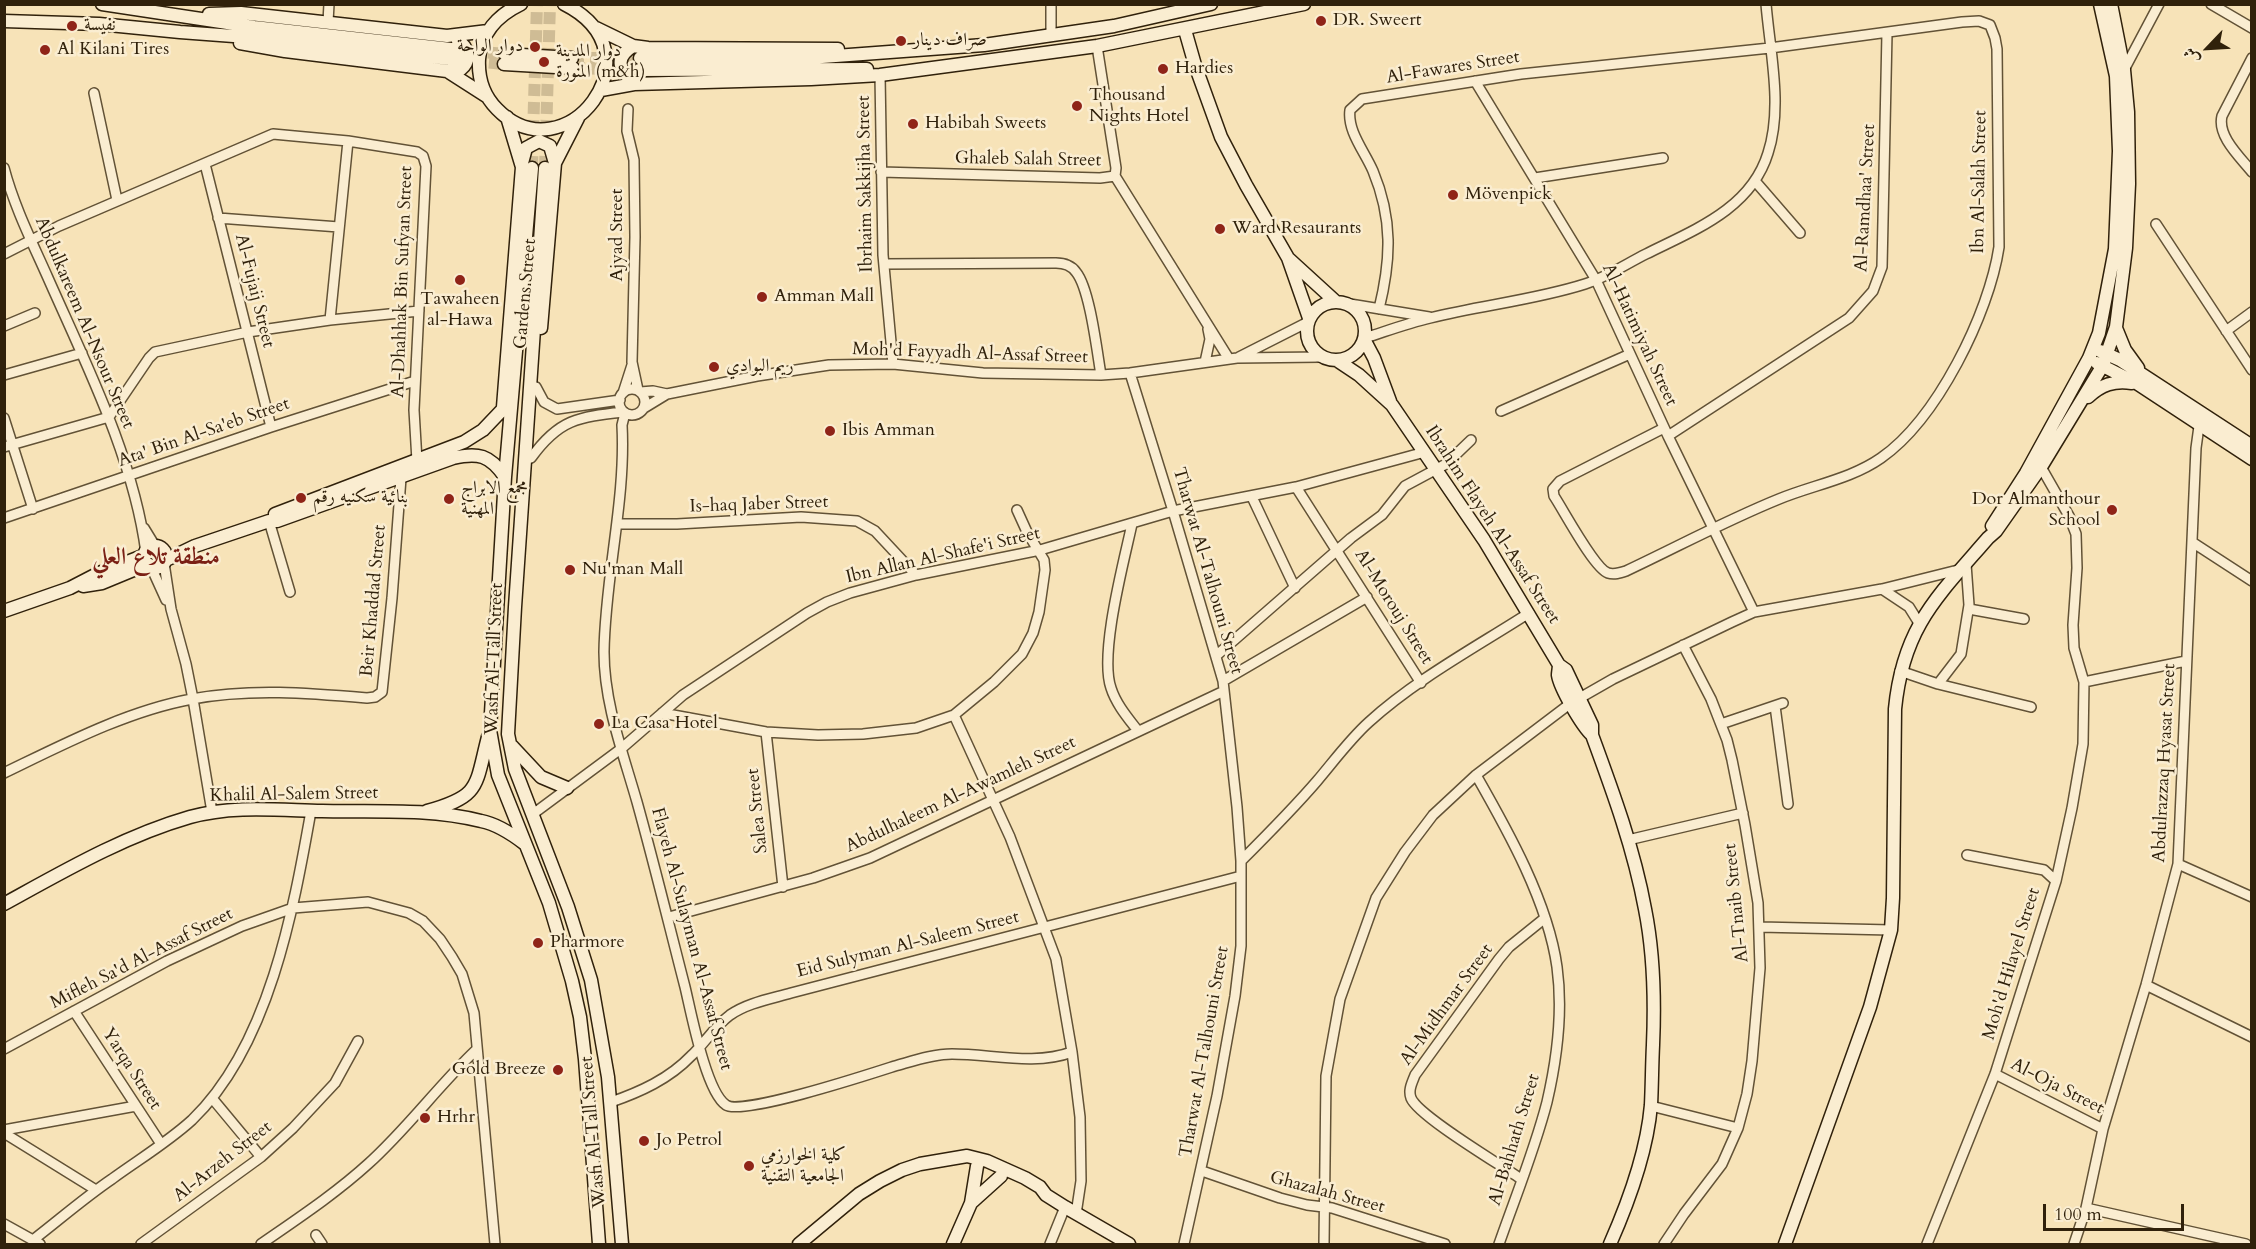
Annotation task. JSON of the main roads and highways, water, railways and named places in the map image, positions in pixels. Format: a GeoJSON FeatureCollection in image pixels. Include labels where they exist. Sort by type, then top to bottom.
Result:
{"type":"FeatureCollection","features":[{"type":"Feature","properties":{"kind":"tunnel"},"geometry":{"type":"LineString","coordinates":[[532,168],[537,4]]}},
{"type":"Feature","properties":{"kind":"tunnel"},"geometry":{"type":"LineString","coordinates":[[545,168],[550,4]]}},
{"type":"Feature","properties":{"kind":"tunnel"},"geometry":{"type":"LineString","coordinates":[[470,51],[505,54]]}},
{"type":"Feature","properties":{"kind":"tunnel"},"geometry":{"type":"LineString","coordinates":[[572,58],[640,58]]}},
{"type":"Feature","properties":{"kind":"tunnel"},"geometry":{"type":"LineString","coordinates":[[471,61],[504,64]]}},
{"type":"Feature","properties":{"kind":"tunnel"},"geometry":{"type":"LineString","coordinates":[[573,68],[639,70]]}},
{"type":"Feature","properties":{"kind":"place","name":"DR. Sweert"},"geometry":{"type":"Point","coordinates":[1321,21]}},
{"type":"Feature","properties":{"kind":"place","name":"نفيسة"},"geometry":{"type":"Point","coordinates":[72,26]}},
{"type":"Feature","properties":{"kind":"place","name":"صراف دينار"},"geometry":{"type":"Point","coordinates":[901,41]}},
{"type":"Feature","properties":{"kind":"place","name":"دوار الواحة"},"geometry":{"type":"Point","coordinates":[535,47]}},
{"type":"Feature","properties":{"kind":"place","name":"Al Kilani Tires"},"geometry":{"type":"Point","coordinates":[45,50]}},
{"type":"Feature","properties":{"kind":"place","name":"دوار المدينة المنورة (m&h)"},"geometry":{"type":"Point","coordinates":[544,62]}},
{"type":"Feature","properties":{"kind":"place","name":"Hardies"},"geometry":{"type":"Point","coordinates":[1163,69]}},
{"type":"Feature","properties":{"kind":"place","name":"Thousand Nights Hotel"},"geometry":{"type":"Point","coordinates":[1077,106]}},
{"type":"Feature","properties":{"kind":"place","name":"Habibah Sweets"},"geometry":{"type":"Point","coordinates":[913,124]}},
{"type":"Feature","properties":{"kind":"place","name":"Mövenpick"},"geometry":{"type":"Point","coordinates":[1453,195]}},
{"type":"Feature","properties":{"kind":"place","name":"Ward Resaurants"},"geometry":{"type":"Point","coordinates":[1220,229]}},
{"type":"Feature","properties":{"kind":"place","name":"Tawaheen al-Hawa"},"geometry":{"type":"Point","coordinates":[460,280]}},
{"type":"Feature","properties":{"kind":"place","name":"Amman Mall"},"geometry":{"type":"Point","coordinates":[762,297]}},
{"type":"Feature","properties":{"kind":"place","name":"ريم البوادي"},"geometry":{"type":"Point","coordinates":[714,367]}},
{"type":"Feature","properties":{"kind":"place","name":"Ibis Amman"},"geometry":{"type":"Point","coordinates":[830,431]}},
{"type":"Feature","properties":{"kind":"place","name":"بنائية سكنيه رقم"},"geometry":{"type":"Point","coordinates":[301,498]}},
{"type":"Feature","properties":{"kind":"place","name":"مجمع الابراج المهنية"},"geometry":{"type":"Point","coordinates":[449,499]}},
{"type":"Feature","properties":{"kind":"place","name":"Dor Almanthour School"},"geometry":{"type":"Point","coordinates":[2112,510]}},
{"type":"Feature","properties":{"kind":"place","name":"Nu'man Mall"},"geometry":{"type":"Point","coordinates":[570,570]}},
{"type":"Feature","properties":{"kind":"place","name":"La Casa Hotel"},"geometry":{"type":"Point","coordinates":[599,724]}},
{"type":"Feature","properties":{"kind":"place","name":"Pharmore"},"geometry":{"type":"Point","coordinates":[538,943]}},
{"type":"Feature","properties":{"kind":"place","name":"Gold Breeze"},"geometry":{"type":"Point","coordinates":[558,1070]}},
{"type":"Feature","properties":{"kind":"place","name":"Hrhr"},"geometry":{"type":"Point","coordinates":[425,1118]}},
{"type":"Feature","properties":{"kind":"place","name":"Jo Petrol"},"geometry":{"type":"Point","coordinates":[644,1141]}},
{"type":"Feature","properties":{"kind":"place","name":"كلية الخوارزمي الجامعية التقنية"},"geometry":{"type":"Point","coordinates":[749,1166]}},
{"type":"Feature","properties":{"kind":"district","name":"منطقة تلاع العلي"},"geometry":{"type":"Point","coordinates":[156,558]}}]}
